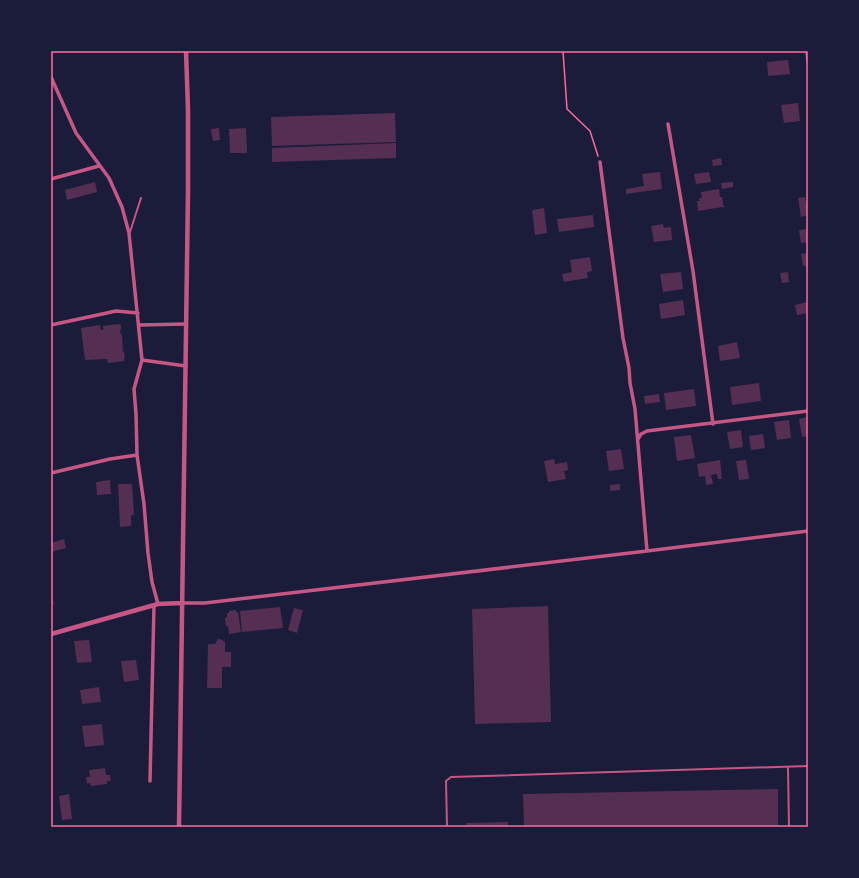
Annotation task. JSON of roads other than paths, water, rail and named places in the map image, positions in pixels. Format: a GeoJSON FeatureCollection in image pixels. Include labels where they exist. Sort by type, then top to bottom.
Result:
{"type":"FeatureCollection","features":[{"type":"Feature","properties":{"kind":"street"},"geometry":{"type":"LineString","coordinates":[[179,827],[186,366],[188,110],[186,51]]}},
{"type":"Feature","properties":{"kind":"street"},"geometry":{"type":"LineString","coordinates":[[807,51],[808,61]]}},
{"type":"Feature","properties":{"kind":"street"},"geometry":{"type":"LineString","coordinates":[[51,77],[76,133],[108,178],[122,207],[129,233],[142,360],[134,389],[137,455],[144,504],[149,560],[156,604],[150,781]]}},
{"type":"Feature","properties":{"kind":"street"},"geometry":{"type":"LineString","coordinates":[[668,124],[693,271],[713,424]]}},
{"type":"Feature","properties":{"kind":"street"},"geometry":{"type":"LineString","coordinates":[[600,162],[622,338],[629,368],[635,409],[647,551]]}},
{"type":"Feature","properties":{"kind":"street"},"geometry":{"type":"LineString","coordinates":[[51,179],[99,166]]}},
{"type":"Feature","properties":{"kind":"street"},"geometry":{"type":"LineString","coordinates":[[51,326],[116,311],[138,313]]}},
{"type":"Feature","properties":{"kind":"street"},"geometry":{"type":"LineString","coordinates":[[139,325],[186,324]]}},
{"type":"Feature","properties":{"kind":"street"},"geometry":{"type":"LineString","coordinates":[[142,360],[186,366]]}},
{"type":"Feature","properties":{"kind":"street"},"geometry":{"type":"LineString","coordinates":[[638,439],[641,434],[647,431],[808,411]]}},
{"type":"Feature","properties":{"kind":"street"},"geometry":{"type":"LineString","coordinates":[[51,473],[137,455]]}},
{"type":"Feature","properties":{"kind":"street"},"geometry":{"type":"LineString","coordinates":[[51,634],[156,604],[205,603],[808,531]]}},
{"type":"Feature","properties":{"kind":"lane"},"geometry":{"type":"LineString","coordinates":[[129,233],[141,198]]}},
{"type":"Feature","properties":{"kind":"lane"},"geometry":{"type":"LineString","coordinates":[[447,827],[446,781],[452,777],[808,766]]}},
{"type":"Feature","properties":{"kind":"lane"},"geometry":{"type":"LineString","coordinates":[[788,767],[789,827]]}}]}
